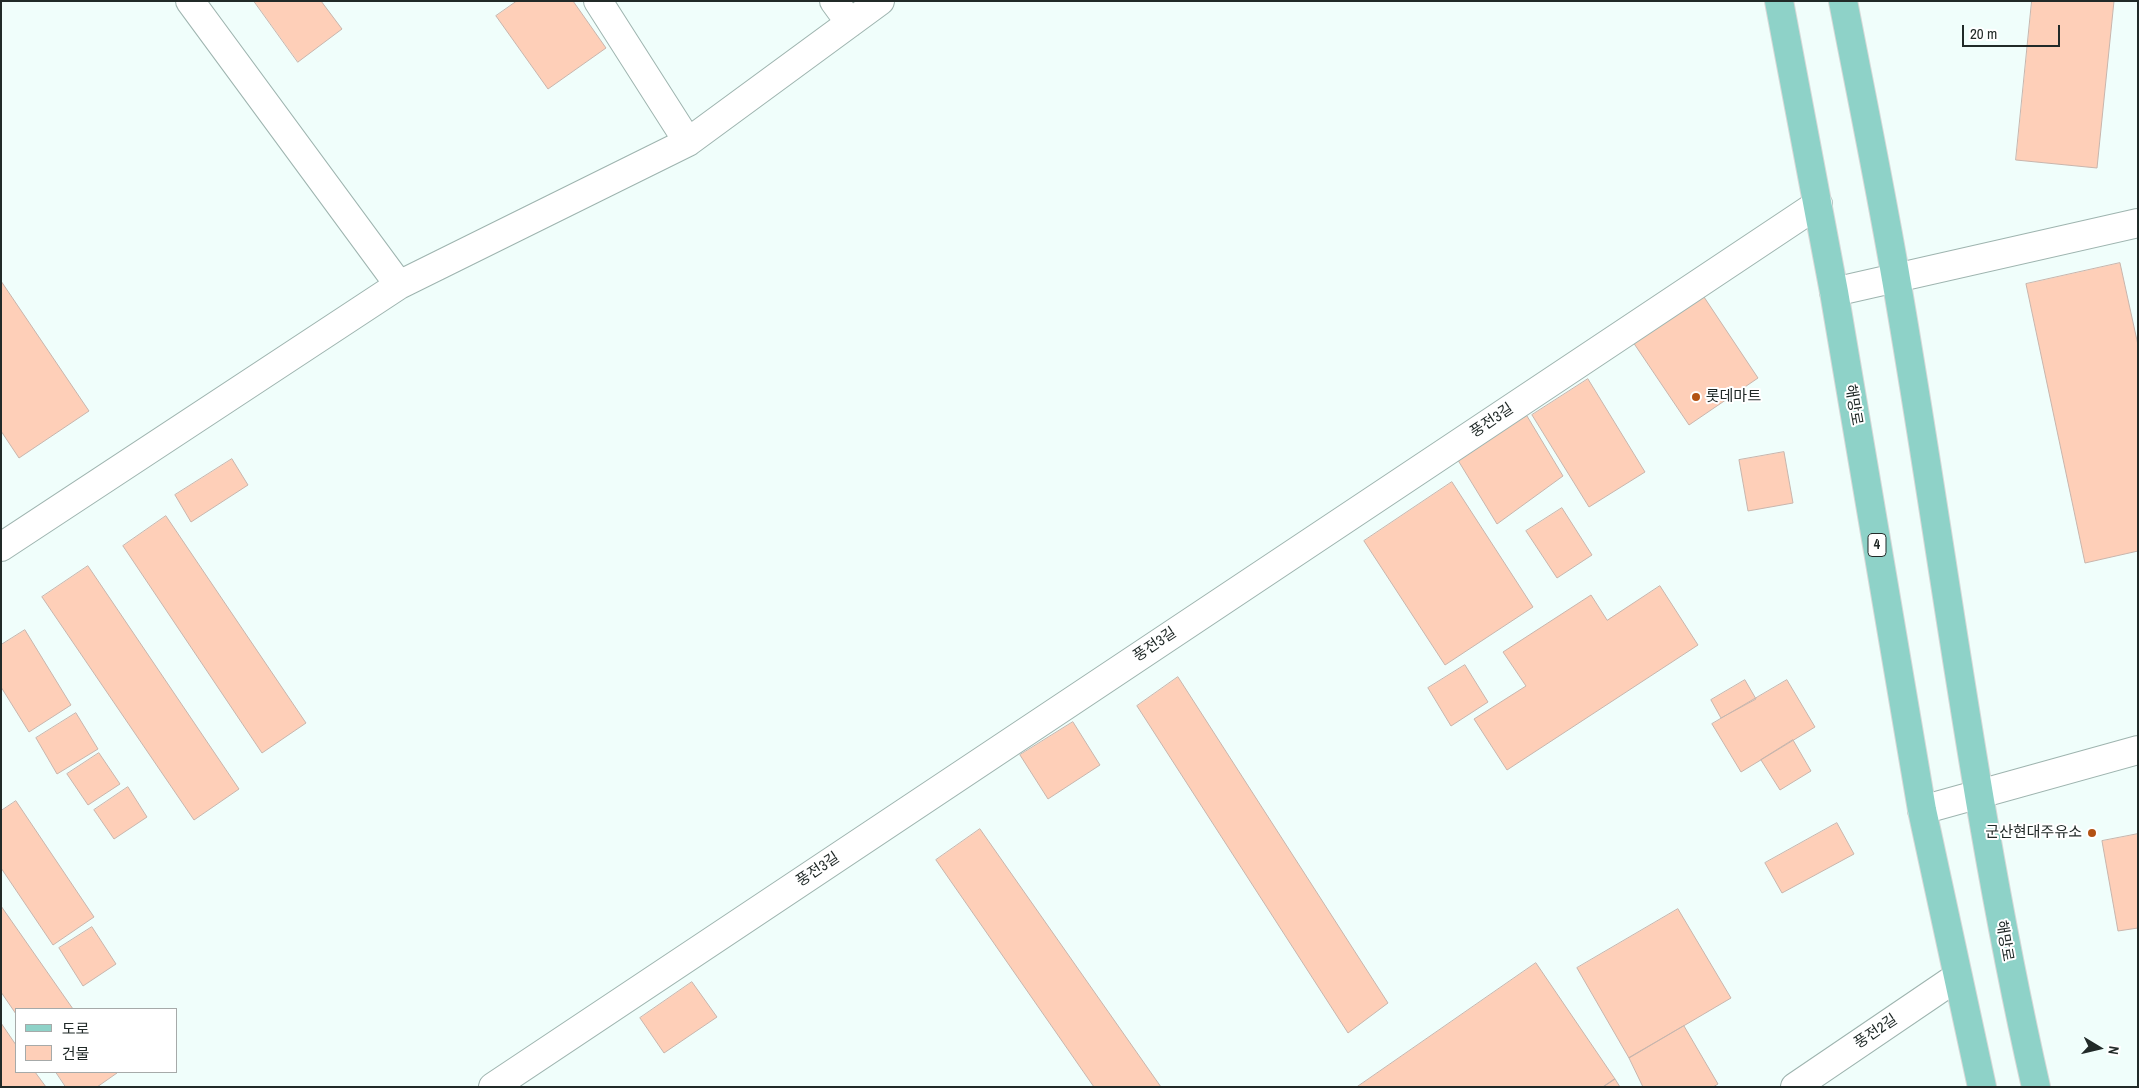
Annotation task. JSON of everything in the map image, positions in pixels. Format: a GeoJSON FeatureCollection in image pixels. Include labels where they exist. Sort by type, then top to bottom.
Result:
{"type":"FeatureCollection","features":[{"type":"Feature","properties":{"kind":"main road","name":"해망로"},"geometry":{"type":"LineString","coordinates":[[1779,1],[1834,292],[1922,810],[1982,1087]]}},
{"type":"Feature","properties":{"kind":"main road","name":"해망로"},"geometry":{"type":"LineString","coordinates":[[1843,1],[1896,278],[1978,795],[2011,981],[2036,1087]]}},
{"type":"Feature","properties":{"kind":"street"},"geometry":{"type":"LineString","coordinates":[[190,1],[399,285]]}},
{"type":"Feature","properties":{"kind":"street"},"geometry":{"type":"LineString","coordinates":[[598,1],[688,142]]}},
{"type":"Feature","properties":{"kind":"street"},"geometry":{"type":"LineString","coordinates":[[834,1],[850,23]]}},
{"type":"Feature","properties":{"kind":"street"},"geometry":{"type":"LineString","coordinates":[[1,547],[399,285],[688,142],[880,1]]}},
{"type":"Feature","properties":{"kind":"street","name":"풍전3길"},"geometry":{"type":"LineString","coordinates":[[493,1087],[1818,204]]}},
{"type":"Feature","properties":{"kind":"street"},"geometry":{"type":"LineString","coordinates":[[1834,292],[2138,223]]}},
{"type":"Feature","properties":{"kind":"street"},"geometry":{"type":"LineString","coordinates":[[1922,810],[2138,750]]}},
{"type":"Feature","properties":{"kind":"street","name":"풍전2길"},"geometry":{"type":"LineString","coordinates":[[1795,1087],[1957,977]]}},
{"type":"Feature","properties":{"kind":"building"},"geometry":{"type":"Polygon","coordinates":[[[254,1],[321,1],[342,29],[298,62],[254,1]]]}},
{"type":"Feature","properties":{"kind":"building"},"geometry":{"type":"Polygon","coordinates":[[[517,1],[573,1],[606,48],[548,89],[496,16],[517,1]]]}},
{"type":"Feature","properties":{"kind":"building"},"geometry":{"type":"Polygon","coordinates":[[[2032,1],[2114,1],[2097,168],[2016,160],[2032,1]]]}},
{"type":"Feature","properties":{"kind":"building"},"geometry":{"type":"Polygon","coordinates":[[[2120,263],[2138,345],[2138,551],[2085,563],[2026,284],[2120,263]]]}},
{"type":"Feature","properties":{"kind":"building"},"geometry":{"type":"Polygon","coordinates":[[[1,281],[89,411],[19,458],[1,431],[1,281]]]}},
{"type":"Feature","properties":{"kind":"building"},"geometry":{"type":"Polygon","coordinates":[[[1702,294],[1758,378],[1689,425],[1633,342],[1702,294]]]}},
{"type":"Feature","properties":{"kind":"building"},"geometry":{"type":"Polygon","coordinates":[[[1588,379],[1645,472],[1589,507],[1532,415],[1588,379]]]}},
{"type":"Feature","properties":{"kind":"building"},"geometry":{"type":"Polygon","coordinates":[[[1527,416],[1563,476],[1497,524],[1456,457],[1527,416]]]}},
{"type":"Feature","properties":{"kind":"building"},"geometry":{"type":"Polygon","coordinates":[[[1784,452],[1793,503],[1748,511],[1739,460],[1784,452]]]}},
{"type":"Feature","properties":{"kind":"building"},"geometry":{"type":"Polygon","coordinates":[[[232,459],[248,485],[191,522],[175,495],[232,459]]]}},
{"type":"Feature","properties":{"kind":"building"},"geometry":{"type":"Polygon","coordinates":[[[1452,482],[1533,607],[1445,665],[1364,541],[1452,482]]]}},
{"type":"Feature","properties":{"kind":"building"},"geometry":{"type":"Polygon","coordinates":[[[1562,508],[1592,555],[1557,578],[1526,531],[1562,508]]]}},
{"type":"Feature","properties":{"kind":"building"},"geometry":{"type":"Polygon","coordinates":[[[166,516],[306,723],[262,753],[123,546],[166,516]]]}},
{"type":"Feature","properties":{"kind":"building"},"geometry":{"type":"Polygon","coordinates":[[[88,566],[239,789],[194,820],[42,597],[88,566]]]}},
{"type":"Feature","properties":{"kind":"building"},"geometry":{"type":"Polygon","coordinates":[[[1660,586],[1698,645],[1507,770],[1474,719],[1526,686],[1503,652],[1591,595],[1607,620],[1660,586]]]}},
{"type":"Feature","properties":{"kind":"building"},"geometry":{"type":"Polygon","coordinates":[[[25,630],[71,705],[29,732],[1,687],[1,645],[25,630]]]}},
{"type":"Feature","properties":{"kind":"building"},"geometry":{"type":"Polygon","coordinates":[[[1465,665],[1488,702],[1451,726],[1428,688],[1465,665]]]}},
{"type":"Feature","properties":{"kind":"building"},"geometry":{"type":"Polygon","coordinates":[[[1178,677],[1388,1003],[1348,1033],[1137,706],[1178,677]]]}},
{"type":"Feature","properties":{"kind":"building"},"geometry":{"type":"Polygon","coordinates":[[[1745,680],[1756,699],[1721,718],[1711,700],[1745,680]]]}},
{"type":"Feature","properties":{"kind":"building"},"geometry":{"type":"Polygon","coordinates":[[[1787,680],[1815,727],[1741,772],[1712,724],[1787,680]]]}},
{"type":"Feature","properties":{"kind":"building"},"geometry":{"type":"Polygon","coordinates":[[[76,713],[98,749],[57,774],[36,738],[76,713]]]}},
{"type":"Feature","properties":{"kind":"building"},"geometry":{"type":"Polygon","coordinates":[[[1073,722],[1100,765],[1048,799],[1020,755],[1073,722]]]}},
{"type":"Feature","properties":{"kind":"building"},"geometry":{"type":"Polygon","coordinates":[[[1793,740],[1811,771],[1780,790],[1761,760],[1793,740]]]}},
{"type":"Feature","properties":{"kind":"building"},"geometry":{"type":"Polygon","coordinates":[[[99,753],[120,784],[88,805],[67,774],[99,753]]]}},
{"type":"Feature","properties":{"kind":"building"},"geometry":{"type":"Polygon","coordinates":[[[128,787],[147,817],[114,839],[94,810],[128,787]]]}},
{"type":"Feature","properties":{"kind":"building"},"geometry":{"type":"Polygon","coordinates":[[[16,801],[94,917],[53,945],[1,868],[1,811],[16,801]]]}},
{"type":"Feature","properties":{"kind":"building"},"geometry":{"type":"Polygon","coordinates":[[[1837,823],[1854,854],[1782,893],[1765,863],[1837,823]]]}},
{"type":"Feature","properties":{"kind":"building"},"geometry":{"type":"Polygon","coordinates":[[[980,829],[1161,1087],[1094,1087],[936,860],[980,829]]]}},
{"type":"Feature","properties":{"kind":"building"},"geometry":{"type":"Polygon","coordinates":[[[2138,834],[2138,928],[2118,931],[2102,841],[2138,834]]]}},
{"type":"Feature","properties":{"kind":"building"},"geometry":{"type":"Polygon","coordinates":[[[1,906],[72,1008],[15,1008],[15,1013],[1,992],[1,906]]]}},
{"type":"Feature","properties":{"kind":"building"},"geometry":{"type":"Polygon","coordinates":[[[1678,909],[1731,998],[1629,1058],[1577,968],[1678,909]]]}},
{"type":"Feature","properties":{"kind":"building"},"geometry":{"type":"Polygon","coordinates":[[[92,927],[116,964],[83,986],[59,948],[92,927]]]}},
{"type":"Feature","properties":{"kind":"building"},"geometry":{"type":"Polygon","coordinates":[[[1536,963],[1615,1079],[1603,1087],[1357,1087],[1536,963]]]}},
{"type":"Feature","properties":{"kind":"building"},"geometry":{"type":"Polygon","coordinates":[[[692,982],[717,1017],[664,1053],[640,1018],[692,982]]]}},
{"type":"Feature","properties":{"kind":"building"},"geometry":{"type":"Polygon","coordinates":[[[1,1023],[15,1044],[15,1073],[36,1073],[46,1087],[1,1087],[1,1023]]]}},
{"type":"Feature","properties":{"kind":"building"},"geometry":{"type":"Polygon","coordinates":[[[1684,1026],[1718,1084],[1713,1087],[1643,1087],[1629,1058],[1684,1026]]]}},
{"type":"Feature","properties":{"kind":"building"},"geometry":{"type":"Polygon","coordinates":[[[57,1073],[117,1073],[97,1087],[66,1087],[57,1073]]]}},
{"type":"Feature","properties":{"kind":"building"},"geometry":{"type":"Polygon","coordinates":[[[1615,1079],[1620,1087],[1603,1087],[1615,1079]]]}},
{"type":"Feature","properties":{"kind":"place","name":"롯데마트"},"geometry":{"type":"Point","coordinates":[1696,397]}},
{"type":"Feature","properties":{"kind":"place","name":"군산현대주유소"},"geometry":{"type":"Point","coordinates":[2092,833]}}]}
